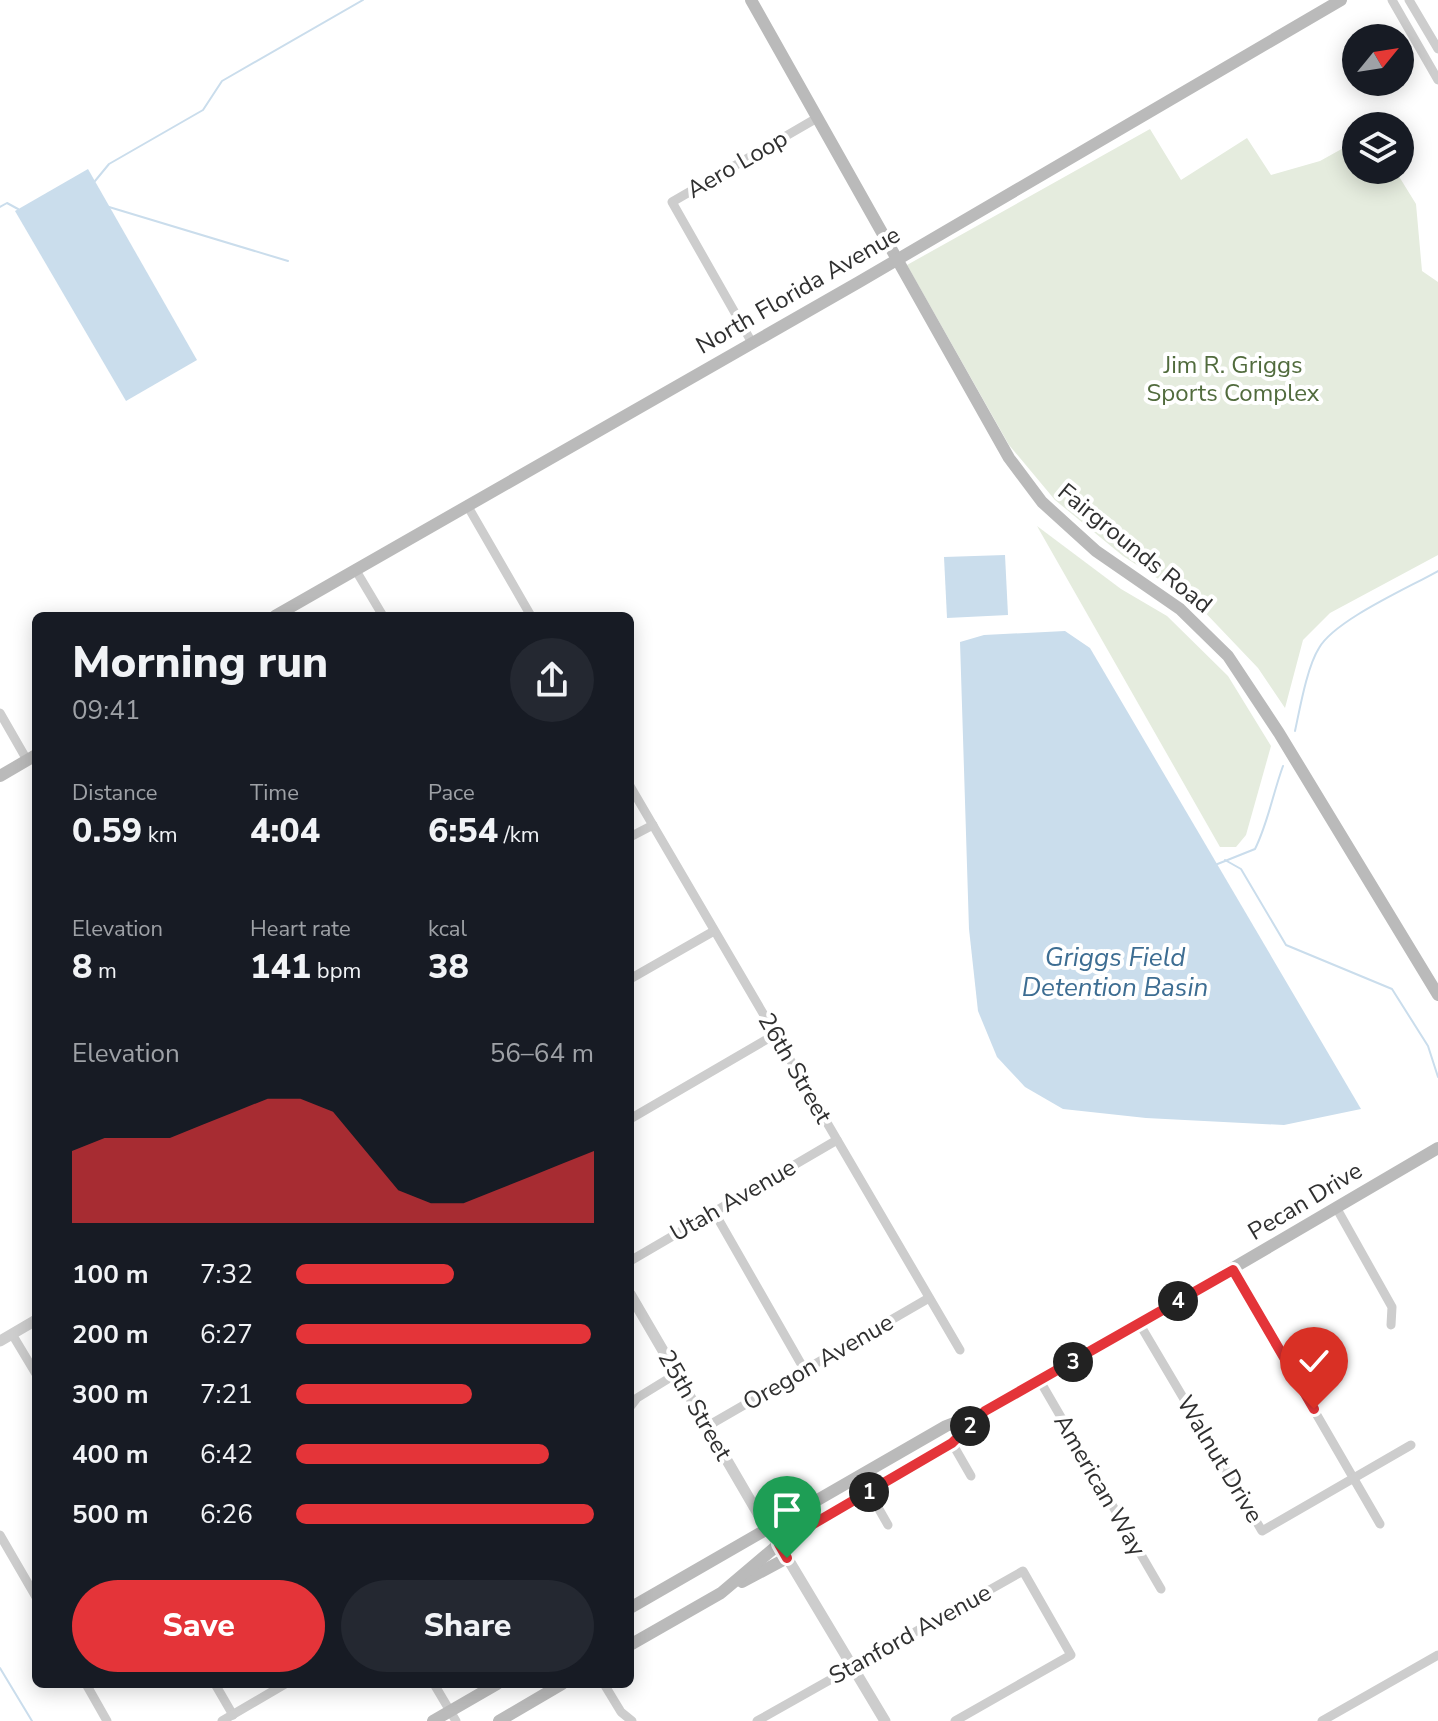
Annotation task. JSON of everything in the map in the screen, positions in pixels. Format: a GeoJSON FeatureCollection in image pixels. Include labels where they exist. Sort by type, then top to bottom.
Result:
{"type":"FeatureCollection","features":[{"type":"Feature","properties":{"kind":"main road","name":"Fairgrounds Road"},"geometry":{"type":"LineString","coordinates":[[751,0],[1009,458],[1042,502],[1096,551],[1180,609],[1228,656],[1279,733],[1438,995]]}},
{"type":"Feature","properties":{"kind":"main road","name":"North Florida Avenue"},"geometry":{"type":"LineString","coordinates":[[282,612],[1341,0]]}},
{"type":"Feature","properties":{"kind":"main road"},"geometry":{"type":"LineString","coordinates":[[0,776],[32,758]]}},
{"type":"Feature","properties":{"kind":"main road","name":"Pecan Drive"},"geometry":{"type":"LineString","coordinates":[[634,1606],[946,1426],[985,1411],[1040,1381],[1438,1148]]}},
{"type":"Feature","properties":{"kind":"main road","name":"Pecan Drive"},"geometry":{"type":"LineString","coordinates":[[634,1643],[721,1593],[779,1544],[952,1443],[985,1411]]}},
{"type":"Feature","properties":{"kind":"main road"},"geometry":{"type":"LineString","coordinates":[[721,1593],[787,1558]]}},
{"type":"Feature","properties":{"kind":"main road"},"geometry":{"type":"LineString","coordinates":[[433,1721],[453,1716],[492,1688]]}},
{"type":"Feature","properties":{"kind":"main road"},"geometry":{"type":"LineString","coordinates":[[499,1721],[555,1688]]}},
{"type":"Feature","properties":{"kind":"street"},"geometry":{"type":"LineString","coordinates":[[1392,0],[1438,80]]}},
{"type":"Feature","properties":{"kind":"street"},"geometry":{"type":"LineString","coordinates":[[1409,0],[1438,49]]}},
{"type":"Feature","properties":{"kind":"street","name":"Aero Loop"},"geometry":{"type":"LineString","coordinates":[[751,341],[672,202],[817,118]]}},
{"type":"Feature","properties":{"kind":"street"},"geometry":{"type":"LineString","coordinates":[[467,505],[529,612]]}},
{"type":"Feature","properties":{"kind":"street"},"geometry":{"type":"LineString","coordinates":[[355,569],[381,612]]}},
{"type":"Feature","properties":{"kind":"street"},"geometry":{"type":"LineString","coordinates":[[0,713],[32,758]]}},
{"type":"Feature","properties":{"kind":"street","name":"26th Street"},"geometry":{"type":"LineString","coordinates":[[634,793],[960,1350]]}},
{"type":"Feature","properties":{"kind":"street"},"geometry":{"type":"LineString","coordinates":[[634,835],[653,825]]}},
{"type":"Feature","properties":{"kind":"street"},"geometry":{"type":"LineString","coordinates":[[634,977],[714,931]]}},
{"type":"Feature","properties":{"kind":"street"},"geometry":{"type":"LineString","coordinates":[[634,1117],[776,1034]]}},
{"type":"Feature","properties":{"kind":"street","name":"Utah Avenue"},"geometry":{"type":"LineString","coordinates":[[634,1259],[837,1140]]}},
{"type":"Feature","properties":{"kind":"street"},"geometry":{"type":"LineString","coordinates":[[1337,1209],[1392,1307],[1391,1325]]}},
{"type":"Feature","properties":{"kind":"street"},"geometry":{"type":"LineString","coordinates":[[713,1210],[804,1369]]}},
{"type":"Feature","properties":{"kind":"street"},"geometry":{"type":"LineString","coordinates":[[1233,1270],[1380,1524]]}},
{"type":"Feature","properties":{"kind":"street","name":"Oregon Avenue"},"geometry":{"type":"LineString","coordinates":[[706,1427],[929,1298]]}},
{"type":"Feature","properties":{"kind":"street","name":"25th Street"},"geometry":{"type":"LineString","coordinates":[[634,1301],[706,1427],[885,1721]]}},
{"type":"Feature","properties":{"kind":"street"},"geometry":{"type":"LineString","coordinates":[[0,1341],[32,1322]]}},
{"type":"Feature","properties":{"kind":"street","name":"Walnut Drive"},"geometry":{"type":"LineString","coordinates":[[1139,1323],[1262,1531],[1411,1445]]}},
{"type":"Feature","properties":{"kind":"street"},"geometry":{"type":"LineString","coordinates":[[12,1334],[32,1367]]}},
{"type":"Feature","properties":{"kind":"street"},"geometry":{"type":"LineString","coordinates":[[634,1402],[676,1374]]}},
{"type":"Feature","properties":{"kind":"street","name":"American Way"},"geometry":{"type":"LineString","coordinates":[[1040,1381],[1161,1589]]}},
{"type":"Feature","properties":{"kind":"street"},"geometry":{"type":"LineString","coordinates":[[952,1443],[971,1476]]}},
{"type":"Feature","properties":{"kind":"street"},"geometry":{"type":"LineString","coordinates":[[860,1476],[888,1525]]}},
{"type":"Feature","properties":{"kind":"street"},"geometry":{"type":"LineString","coordinates":[[0,1535],[32,1590]]}},
{"type":"Feature","properties":{"kind":"street","name":"Stanford Avenue"},"geometry":{"type":"LineString","coordinates":[[757,1721],[1023,1571],[1071,1655],[955,1721]]}},
{"type":"Feature","properties":{"kind":"street"},"geometry":{"type":"LineString","coordinates":[[1322,1721],[1438,1655]]}},
{"type":"Feature","properties":{"kind":"street"},"geometry":{"type":"LineString","coordinates":[[88,1688],[107,1721]]}},
{"type":"Feature","properties":{"kind":"street"},"geometry":{"type":"LineString","coordinates":[[217,1688],[233,1715]]}},
{"type":"Feature","properties":{"kind":"street"},"geometry":{"type":"LineString","coordinates":[[222,1721],[278,1688]]}},
{"type":"Feature","properties":{"kind":"street"},"geometry":{"type":"LineString","coordinates":[[436,1688],[453,1716]]}},
{"type":"Feature","properties":{"kind":"street"},"geometry":{"type":"LineString","coordinates":[[606,1688],[621,1712],[632,1721]]}},
{"type":"Feature","properties":{"kind":"green space","name":"Jim R. Griggs Sports Complex"},"geometry":{"type":"Polygon","coordinates":[[[1150,129],[1181,180],[1247,138],[1271,175],[1320,161],[1342,149],[1342,184],[1404,184],[1416,204],[1422,271],[1438,282],[1438,555],[1330,613],[1303,640],[1285,708],[1258,668],[1197,604],[1123,556],[1055,500],[1009,445],[907,265],[1150,129]]]}},
{"type":"Feature","properties":{"kind":"green space"},"geometry":{"type":"Polygon","coordinates":[[[1037,526],[1121,589],[1167,616],[1228,676],[1271,746],[1246,835],[1236,847],[1220,847],[1037,526]]]}},
{"type":"Feature","properties":{"kind":"water"},"geometry":{"type":"Polygon","coordinates":[[[88,169],[197,360],[126,401],[15,211],[88,169]]]}},
{"type":"Feature","properties":{"kind":"water"},"geometry":{"type":"Polygon","coordinates":[[[1005,555],[1008,615],[947,618],[944,557],[1005,555]]]}},
{"type":"Feature","properties":{"kind":"water","name":"Griggs Field Detention Basin"},"geometry":{"type":"Polygon","coordinates":[[[1065,631],[1090,648],[1361,1109],[1284,1125],[1146,1118],[1063,1109],[1025,1087],[997,1057],[978,1011],[969,929],[960,642],[984,635],[1065,631]]]}},
{"type":"Feature","properties":{"kind":"waterway"},"geometry":{"type":"LineString","coordinates":[[95,181],[109,164],[203,110],[222,81],[363,0]]}},
{"type":"Feature","properties":{"kind":"waterway"},"geometry":{"type":"LineString","coordinates":[[0,207],[7,203],[18,209]]}},
{"type":"Feature","properties":{"kind":"waterway"},"geometry":{"type":"LineString","coordinates":[[109,207],[288,261]]}},
{"type":"Feature","properties":{"kind":"waterway"},"geometry":{"type":"LineString","coordinates":[[1295,731],[1311,666],[1327,637],[1391,595],[1438,571]]}},
{"type":"Feature","properties":{"kind":"waterway"},"geometry":{"type":"LineString","coordinates":[[1215,865],[1255,849],[1283,766]]}},
{"type":"Feature","properties":{"kind":"waterway"},"geometry":{"type":"LineString","coordinates":[[1225,860],[1241,869],[1286,945],[1392,989],[1428,1046],[1438,1077]]}},
{"type":"Feature","properties":{"kind":"waterway"},"geometry":{"type":"LineString","coordinates":[[0,1668],[32,1721]]}},
{"type":"Feature","properties":{"kind":"route"},"geometry":{"type":"LineString","coordinates":[[787,1558],[779,1544],[952,1443],[985,1411],[1233,1270],[1314,1409]]}}]}
